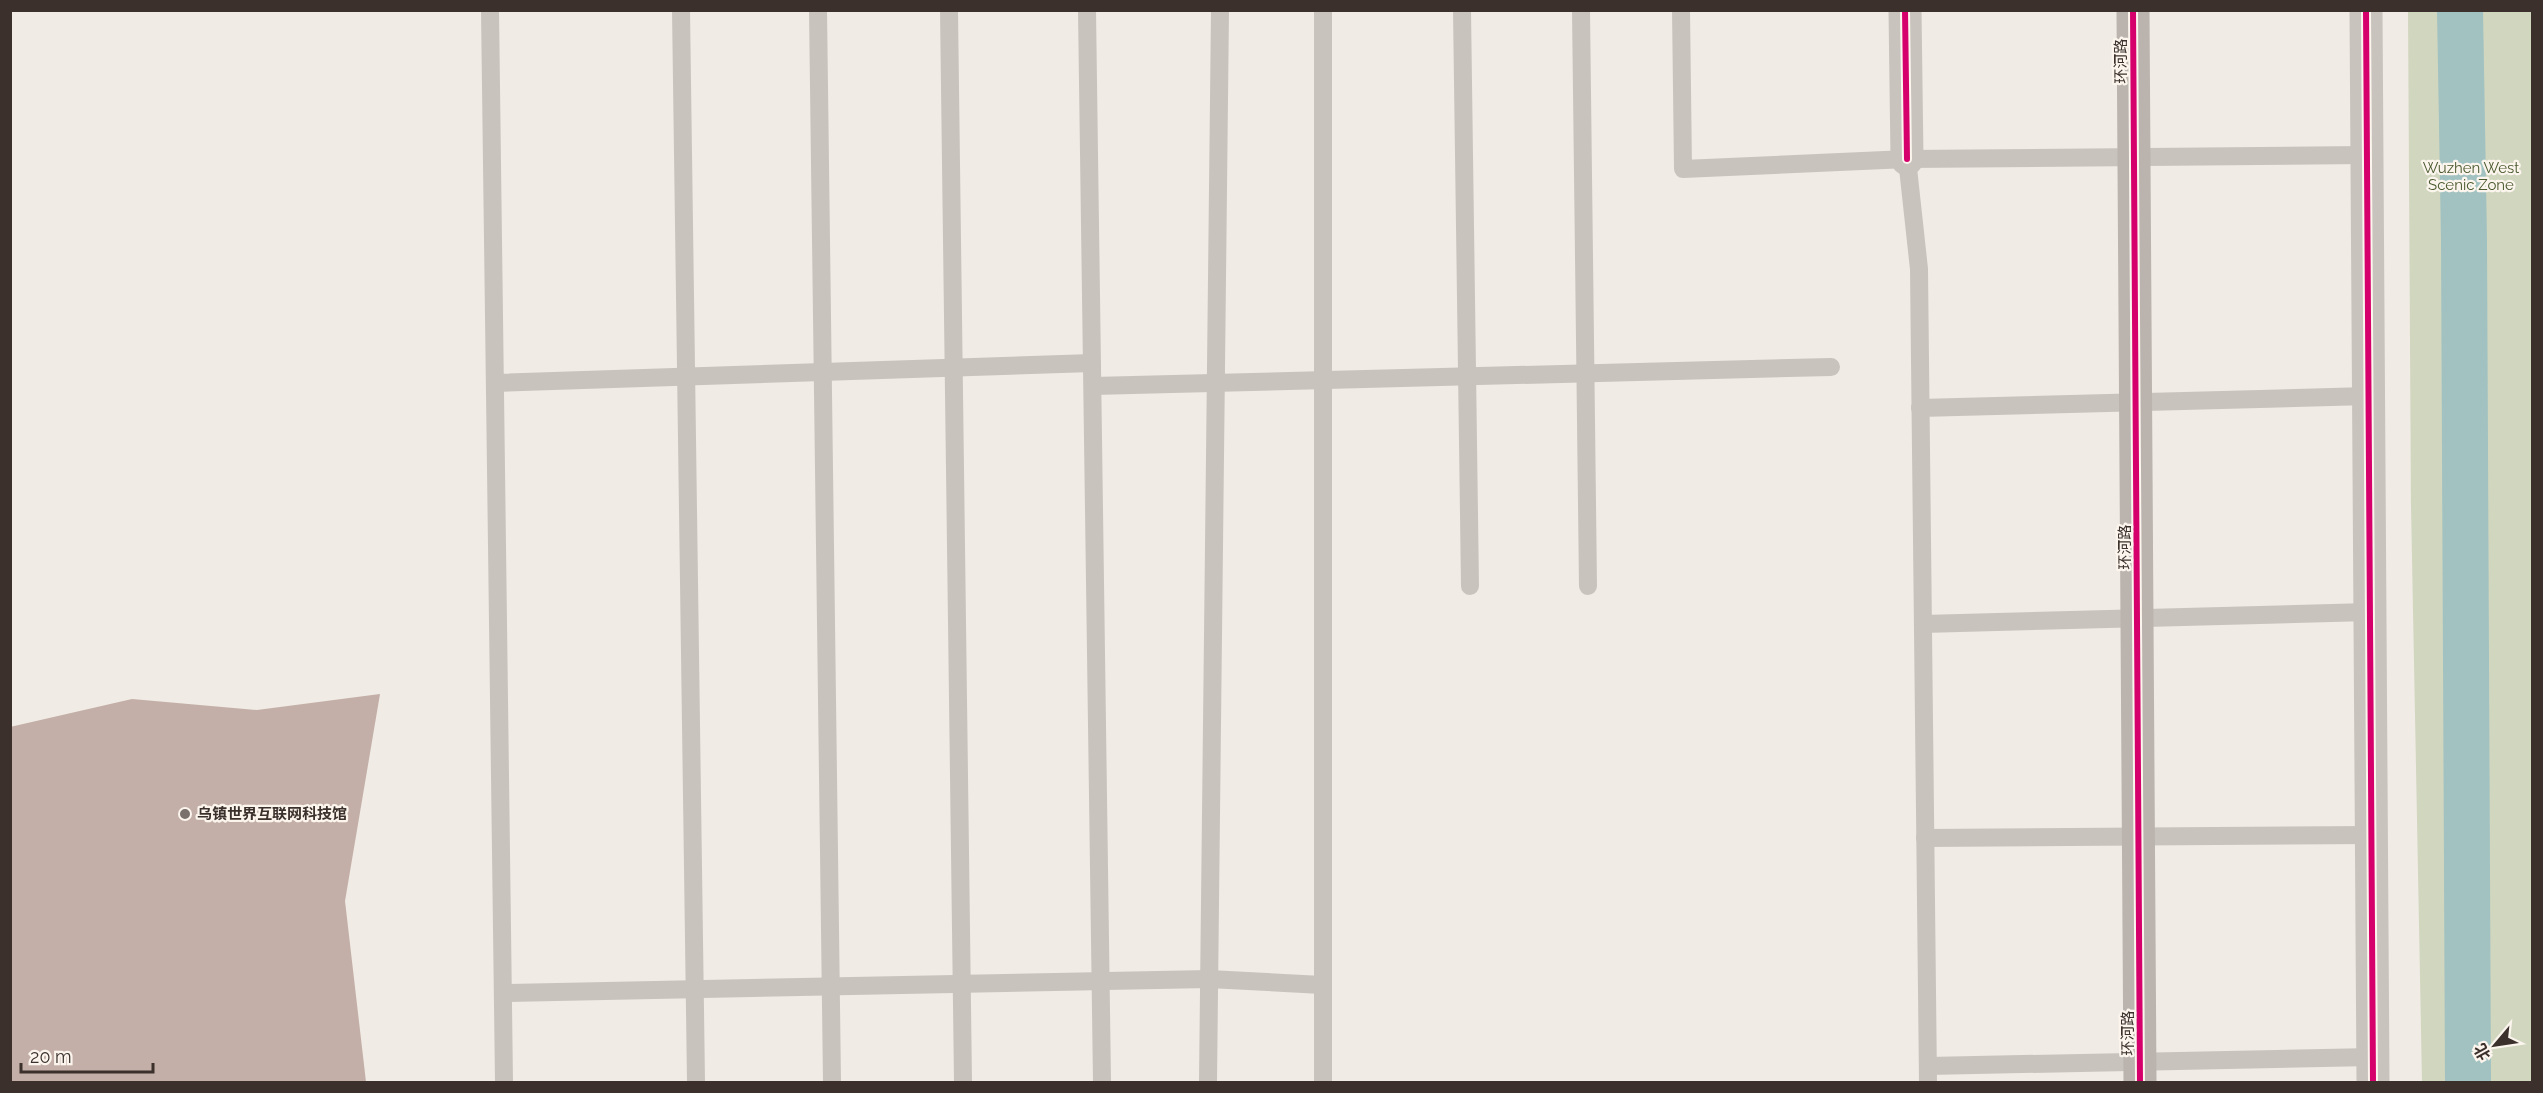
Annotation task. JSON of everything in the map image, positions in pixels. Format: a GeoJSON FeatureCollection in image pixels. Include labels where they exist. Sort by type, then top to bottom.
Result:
{"type":"FeatureCollection","features":[{"type":"Feature","properties":{"kind":"street"},"geometry":{"type":"LineString","coordinates":[[1905,10],[1907,159]]}},
{"type":"Feature","properties":{"kind":"street","name":"环河路"},"geometry":{"type":"LineString","coordinates":[[2133,10],[2140,1072]]}},
{"type":"Feature","properties":{"kind":"street"},"geometry":{"type":"LineString","coordinates":[[2366,10],[2372,1070]]}},
{"type":"Feature","properties":{"kind":"lane"},"geometry":{"type":"LineString","coordinates":[[490,10],[504,1083]]}},
{"type":"Feature","properties":{"kind":"lane"},"geometry":{"type":"LineString","coordinates":[[681,10],[696,1083]]}},
{"type":"Feature","properties":{"kind":"lane"},"geometry":{"type":"LineString","coordinates":[[818,10],[832,1083]]}},
{"type":"Feature","properties":{"kind":"lane"},"geometry":{"type":"LineString","coordinates":[[949,10],[963,1083]]}},
{"type":"Feature","properties":{"kind":"lane"},"geometry":{"type":"LineString","coordinates":[[1087,10],[1102,1083]]}},
{"type":"Feature","properties":{"kind":"lane"},"geometry":{"type":"LineString","coordinates":[[1208,1083],[1220,10]]}},
{"type":"Feature","properties":{"kind":"lane"},"geometry":{"type":"LineString","coordinates":[[1323,10],[1323,1083]]}},
{"type":"Feature","properties":{"kind":"lane"},"geometry":{"type":"LineString","coordinates":[[1462,10],[1470,586]]}},
{"type":"Feature","properties":{"kind":"lane"},"geometry":{"type":"LineString","coordinates":[[1581,10],[1588,586]]}},
{"type":"Feature","properties":{"kind":"lane"},"geometry":{"type":"LineString","coordinates":[[1681,10],[1683,169],[1907,159],[2366,155]]}},
{"type":"Feature","properties":{"kind":"lane"},"geometry":{"type":"LineString","coordinates":[[1907,159],[1919,269],[1928,1074],[2372,1070]]}},
{"type":"Feature","properties":{"kind":"lane"},"geometry":{"type":"LineString","coordinates":[[495,383],[1092,363]]}},
{"type":"Feature","properties":{"kind":"lane"},"geometry":{"type":"LineString","coordinates":[[1092,386],[1831,367]]}},
{"type":"Feature","properties":{"kind":"lane"},"geometry":{"type":"LineString","coordinates":[[1920,408],[2368,396]]}},
{"type":"Feature","properties":{"kind":"lane"},"geometry":{"type":"LineString","coordinates":[[1923,624],[2369,612]]}},
{"type":"Feature","properties":{"kind":"lane"},"geometry":{"type":"LineString","coordinates":[[1925,838],[2371,835]]}},
{"type":"Feature","properties":{"kind":"lane"},"geometry":{"type":"LineString","coordinates":[[503,993],[1209,979],[1322,985]]}},
{"type":"Feature","properties":{"kind":"green space","name":"Wuzhen West Scenic Zone"},"geometry":{"type":"Polygon","coordinates":[[[2408,11],[2532,11],[2532,1082],[2422,1082],[2411,505],[2408,11]]]}},
{"type":"Feature","properties":{"kind":"building","name":"乌镇世界互联网科技馆"},"geometry":{"type":"Polygon","coordinates":[[[380,694],[345,901],[366,1082],[10,1082],[10,727],[132,699],[257,710],[380,694]]]}},
{"type":"Feature","properties":{"kind":"waterway"},"geometry":{"type":"LineString","coordinates":[[2460,10],[2464,240],[2468,1082]]}},
{"type":"Feature","properties":{"kind":"cycle path"},"geometry":{"type":"LineString","coordinates":[[1905,10],[1907,159]]}},
{"type":"Feature","properties":{"kind":"cycle path"},"geometry":{"type":"LineString","coordinates":[[2133,10],[2140,1082]]}},
{"type":"Feature","properties":{"kind":"cycle path"},"geometry":{"type":"LineString","coordinates":[[2366,10],[2373,1082]]}},
{"type":"Feature","properties":{"kind":"place","name":"乌镇世界互联网科技馆"},"geometry":{"type":"Point","coordinates":[185,814]}}]}
